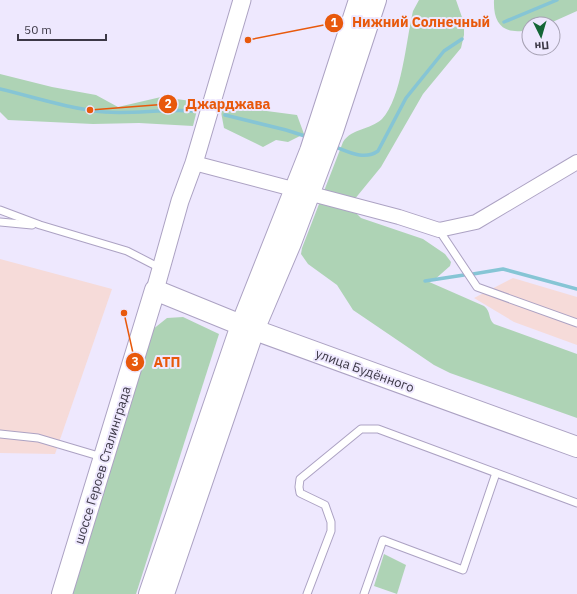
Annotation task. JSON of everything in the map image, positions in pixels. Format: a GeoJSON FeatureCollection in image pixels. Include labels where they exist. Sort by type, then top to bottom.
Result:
{"type":"FeatureCollection","features":[{"type":"Feature","properties":{"kind":"main road"},"geometry":{"type":"LineString","coordinates":[[326,129],[359,0]]}},
{"type":"Feature","properties":{"kind":"main road"},"geometry":{"type":"LineString","coordinates":[[149,594],[248,328],[291,243],[301,192],[376,0]]}},
{"type":"Feature","properties":{"kind":"main road","name":"улица Будённого"},"geometry":{"type":"LineString","coordinates":[[154,290],[248,328],[577,447]]}},
{"type":"Feature","properties":{"kind":"main road","name":"шоссе Героев Сталинграда"},"geometry":{"type":"LineString","coordinates":[[62,594],[154,290]]}},
{"type":"Feature","properties":{"kind":"main road"},"geometry":{"type":"LineString","coordinates":[[164,594],[248,328]]}},
{"type":"Feature","properties":{"kind":"street"},"geometry":{"type":"LineString","coordinates":[[154,290],[180,201],[194,163],[242,0]]}},
{"type":"Feature","properties":{"kind":"street"},"geometry":{"type":"LineString","coordinates":[[194,163],[399,217],[439,230],[476,222],[576,162]]}},
{"type":"Feature","properties":{"kind":"lane"},"geometry":{"type":"LineString","coordinates":[[0,210],[40,225],[127,251],[160,268]]}},
{"type":"Feature","properties":{"kind":"lane"},"geometry":{"type":"LineString","coordinates":[[0,222],[40,225]]}},
{"type":"Feature","properties":{"kind":"lane"},"geometry":{"type":"LineString","coordinates":[[439,230],[477,287],[577,323]]}},
{"type":"Feature","properties":{"kind":"lane"},"geometry":{"type":"LineString","coordinates":[[307,594],[331,532],[331,522],[325,505],[300,493],[300,479],[361,429],[378,429],[577,503]]}},
{"type":"Feature","properties":{"kind":"lane"},"geometry":{"type":"LineString","coordinates":[[0,434],[38,438],[104,458]]}},
{"type":"Feature","properties":{"kind":"lane"},"geometry":{"type":"LineString","coordinates":[[364,594],[384,540],[463,570],[496,473]]}},
{"type":"Feature","properties":{"kind":"shaded area"},"geometry":{"type":"Polygon","coordinates":[[[0,259],[112,289],[55,454],[0,453],[0,259]]]}},
{"type":"Feature","properties":{"kind":"shaded area"},"geometry":{"type":"Polygon","coordinates":[[[513,278],[577,297],[577,345],[514,322],[474,298],[513,278]]]}},
{"type":"Feature","properties":{"kind":"green space"},"geometry":{"type":"Polygon","coordinates":[[[419,0],[456,0],[464,23],[464,35],[461,48],[423,94],[381,167],[354,200],[353,210],[361,218],[423,239],[445,254],[451,262],[450,266],[433,281],[427,281],[484,306],[488,310],[494,324],[577,354],[577,418],[450,373],[434,365],[353,310],[337,285],[308,264],[301,254],[343,142],[347,137],[356,131],[377,123],[389,110],[399,83],[413,11],[419,0]]]}},
{"type":"Feature","properties":{"kind":"green space"},"geometry":{"type":"Polygon","coordinates":[[[494,0],[577,0],[577,11],[561,18],[561,16],[521,16],[520,31],[513,31],[502,26],[498,22],[494,9],[494,0]]]}},
{"type":"Feature","properties":{"kind":"green space"},"geometry":{"type":"Polygon","coordinates":[[[0,74],[52,87],[96,95],[118,107],[161,97],[199,102],[193,126],[139,123],[93,124],[8,120],[0,112],[0,74]]]}},
{"type":"Feature","properties":{"kind":"green space"},"geometry":{"type":"Polygon","coordinates":[[[235,102],[259,110],[297,115],[304,134],[288,142],[276,140],[263,147],[224,128],[221,112],[226,106],[235,102]]]}},
{"type":"Feature","properties":{"kind":"green space"},"geometry":{"type":"Polygon","coordinates":[[[183,317],[219,334],[136,594],[70,594],[152,330],[167,318],[183,317]]]}},
{"type":"Feature","properties":{"kind":"green space"},"geometry":{"type":"Polygon","coordinates":[[[384,554],[406,565],[397,594],[374,586],[384,554]]]}},
{"type":"Feature","properties":{"kind":"waterway"},"geometry":{"type":"LineString","coordinates":[[504,22],[557,0]]}},
{"type":"Feature","properties":{"kind":"waterway"},"geometry":{"type":"LineString","coordinates":[[333,146],[361,155],[373,154],[378,151],[406,98],[444,51],[462,39]]}},
{"type":"Feature","properties":{"kind":"waterway"},"geometry":{"type":"LineString","coordinates":[[0,89],[65,106],[105,112],[194,111]]}},
{"type":"Feature","properties":{"kind":"waterway"},"geometry":{"type":"LineString","coordinates":[[225,115],[308,137]]}},
{"type":"Feature","properties":{"kind":"waterway"},"geometry":{"type":"LineString","coordinates":[[473,274],[503,269],[577,289]]}},
{"type":"Feature","properties":{"kind":"waterway"},"geometry":{"type":"LineString","coordinates":[[425,281],[464,275]]}},
{"type":"Feature","properties":{"kind":"place","name":"Нижний Солнечный"},"geometry":{"type":"Point","coordinates":[248,40]}},
{"type":"Feature","properties":{"kind":"place","name":"Джарджава"},"geometry":{"type":"Point","coordinates":[90,110]}},
{"type":"Feature","properties":{"kind":"place","name":"АТП"},"geometry":{"type":"Point","coordinates":[124,313]}}]}
